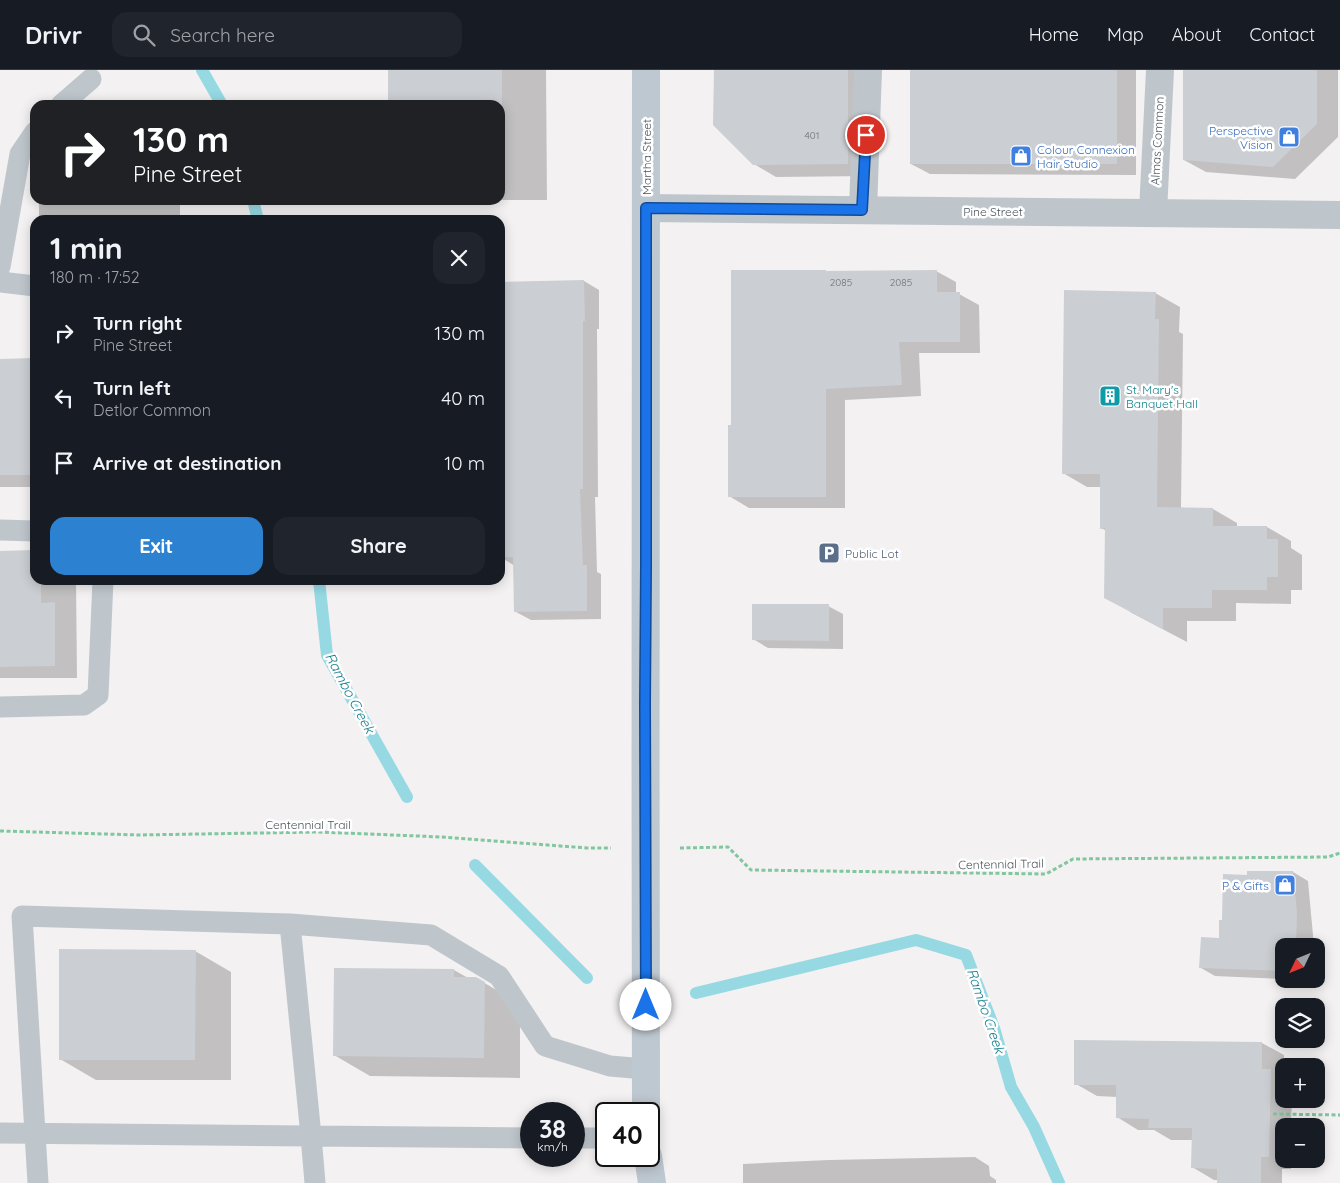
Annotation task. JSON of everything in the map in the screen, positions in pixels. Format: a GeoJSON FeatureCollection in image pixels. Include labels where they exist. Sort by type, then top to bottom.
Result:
{"type":"FeatureCollection","features":[{"type":"Feature","properties":{"kind":"street","name":"Martha Street"},"geometry":{"type":"LineString","coordinates":[[646,70],[646,1102]]}},
{"type":"Feature","properties":{"kind":"street"},"geometry":{"type":"LineString","coordinates":[[862,210],[868,70]]}},
{"type":"Feature","properties":{"kind":"street","name":"Almas Common"},"geometry":{"type":"LineString","coordinates":[[1153,212],[1160,70]]}},
{"type":"Feature","properties":{"kind":"street","name":"Pine Street"},"geometry":{"type":"LineString","coordinates":[[646,208],[1340,215]]}},
{"type":"Feature","properties":{"kind":"street"},"geometry":{"type":"LineString","coordinates":[[641,1183],[643,1167]]}},
{"type":"Feature","properties":{"kind":"street"},"geometry":{"type":"LineString","coordinates":[[650,1167],[652,1183]]}},
{"type":"Feature","properties":{"kind":"lane"},"geometry":{"type":"LineString","coordinates":[[67,100],[91,79]]}},
{"type":"Feature","properties":{"kind":"lane"},"geometry":{"type":"LineString","coordinates":[[0,267],[20,154],[30,139]]}},
{"type":"Feature","properties":{"kind":"lane"},"geometry":{"type":"LineString","coordinates":[[0,282],[30,285]]}},
{"type":"Feature","properties":{"kind":"lane"},"geometry":{"type":"LineString","coordinates":[[0,530],[30,530]]}},
{"type":"Feature","properties":{"kind":"lane"},"geometry":{"type":"LineString","coordinates":[[0,707],[84,705],[98,695],[103,585]]}},
{"type":"Feature","properties":{"kind":"lane"},"geometry":{"type":"LineString","coordinates":[[38,1183],[22,916],[290,924],[431,935],[499,976],[545,1046],[610,1066],[646,1069]]}},
{"type":"Feature","properties":{"kind":"lane"},"geometry":{"type":"LineString","coordinates":[[290,924],[315,1183]]}},
{"type":"Feature","properties":{"kind":"lane"},"geometry":{"type":"LineString","coordinates":[[0,1133],[520,1138]]}},
{"type":"Feature","properties":{"kind":"path","name":"Centennial Trail"},"geometry":{"type":"LineString","coordinates":[[0,831],[139,835],[319,832],[587,848],[615,848]]}},
{"type":"Feature","properties":{"kind":"path","name":"Centennial Trail"},"geometry":{"type":"LineString","coordinates":[[676,848],[728,847],[751,870],[1046,874],[1072,859],[1328,857],[1340,853]]}},
{"type":"Feature","properties":{"kind":"path"},"geometry":{"type":"LineString","coordinates":[[1273,1114],[1340,1115]]}},
{"type":"Feature","properties":{"kind":"building"},"geometry":{"type":"Polygon","coordinates":[[[388,70],[502,70],[502,100],[388,100],[388,70]]]}},
{"type":"Feature","properties":{"kind":"building"},"geometry":{"type":"Polygon","coordinates":[[[714,70],[848,70],[848,164],[753,165],[713,125],[714,70]]]}},
{"type":"Feature","properties":{"kind":"building"},"geometry":{"type":"Polygon","coordinates":[[[910,70],[1117,70],[1117,164],[910,164],[910,70]]]}},
{"type":"Feature","properties":{"kind":"building"},"geometry":{"type":"Polygon","coordinates":[[[1183,70],[1317,70],[1317,124],[1273,167],[1183,160],[1183,70]]]}},
{"type":"Feature","properties":{"kind":"building"},"geometry":{"type":"Polygon","coordinates":[[[731,270],[937,270],[937,292],[960,292],[960,342],[899,342],[902,385],[826,389],[826,497],[728,497],[728,425],[731,425],[731,270]]]}},
{"type":"Feature","properties":{"kind":"building"},"geometry":{"type":"Polygon","coordinates":[[[584,280],[583,489],[580,489],[583,565],[587,565],[587,611],[514,612],[513,557],[505,557],[505,282],[584,280]]]}},
{"type":"Feature","properties":{"kind":"building"},"geometry":{"type":"Polygon","coordinates":[[[1064,290],[1156,292],[1155,319],[1159,319],[1157,507],[1213,508],[1213,526],[1267,526],[1267,539],[1278,539],[1278,577],[1267,577],[1267,590],[1212,590],[1212,608],[1163,608],[1163,629],[1104,598],[1105,528],[1100,529],[1100,474],[1062,474],[1064,290]]]}},
{"type":"Feature","properties":{"kind":"building"},"geometry":{"type":"Polygon","coordinates":[[[30,358],[30,475],[0,475],[0,359],[30,358]]]}},
{"type":"Feature","properties":{"kind":"building"},"geometry":{"type":"Polygon","coordinates":[[[30,550],[30,585],[41,585],[41,603],[55,602],[55,666],[0,667],[0,551],[30,550]]]}},
{"type":"Feature","properties":{"kind":"building"},"geometry":{"type":"Polygon","coordinates":[[[752,604],[829,604],[829,641],[752,640],[752,604]]]}},
{"type":"Feature","properties":{"kind":"building"},"geometry":{"type":"Polygon","coordinates":[[[1247,871],[1293,871],[1297,912],[1296,938],[1275,938],[1275,971],[1199,968],[1201,937],[1219,938],[1219,920],[1222,920],[1223,874],[1247,875],[1247,871]]]}},
{"type":"Feature","properties":{"kind":"building"},"geometry":{"type":"Polygon","coordinates":[[[59,949],[196,950],[195,1060],[59,1060],[59,949]]]}},
{"type":"Feature","properties":{"kind":"building"},"geometry":{"type":"Polygon","coordinates":[[[334,968],[454,969],[454,977],[476,977],[485,982],[484,1058],[333,1056],[334,968]]]}},
{"type":"Feature","properties":{"kind":"building"},"geometry":{"type":"Polygon","coordinates":[[[1074,1040],[1262,1042],[1262,1069],[1271,1069],[1269,1157],[1261,1157],[1261,1183],[1217,1183],[1217,1169],[1191,1168],[1192,1128],[1148,1128],[1149,1119],[1116,1118],[1116,1085],[1074,1085],[1074,1040]]]}},
{"type":"Feature","properties":{"kind":"waterway","name":"Rambo Creek"},"geometry":{"type":"LineString","coordinates":[[202,70],[219,100]]}},
{"type":"Feature","properties":{"kind":"waterway","name":"Rambo Creek"},"geometry":{"type":"LineString","coordinates":[[254,205],[257,215]]}},
{"type":"Feature","properties":{"kind":"waterway","name":"Rambo Creek"},"geometry":{"type":"LineString","coordinates":[[320,585],[327,655],[407,797]]}},
{"type":"Feature","properties":{"kind":"waterway","name":"Rambo Creek"},"geometry":{"type":"LineString","coordinates":[[475,865],[587,978]]}},
{"type":"Feature","properties":{"kind":"waterway","name":"Rambo Creek"},"geometry":{"type":"LineString","coordinates":[[696,993],[916,940],[966,955],[994,1028],[1011,1087],[1034,1127],[1059,1183]]}},
{"type":"Feature","properties":{"kind":"place","name":"Perspective Vision"},"geometry":{"type":"Point","coordinates":[1289,137]}},
{"type":"Feature","properties":{"kind":"place","name":"Colour Connexion Hair Studio"},"geometry":{"type":"Point","coordinates":[1021,156]}},
{"type":"Feature","properties":{"kind":"place","name":"St. Mary's Banquet Hall"},"geometry":{"type":"Point","coordinates":[1110,396]}},
{"type":"Feature","properties":{"kind":"place","name":"Public Lot"},"geometry":{"type":"Point","coordinates":[829,553]}},
{"type":"Feature","properties":{"kind":"place","name":"P & Gifts"},"geometry":{"type":"Point","coordinates":[1285,885]}},
{"type":"Feature","properties":{"kind":"route"},"geometry":{"type":"LineString","coordinates":[[646,1005],[646,208],[862,210],[866,135]]}}]}
